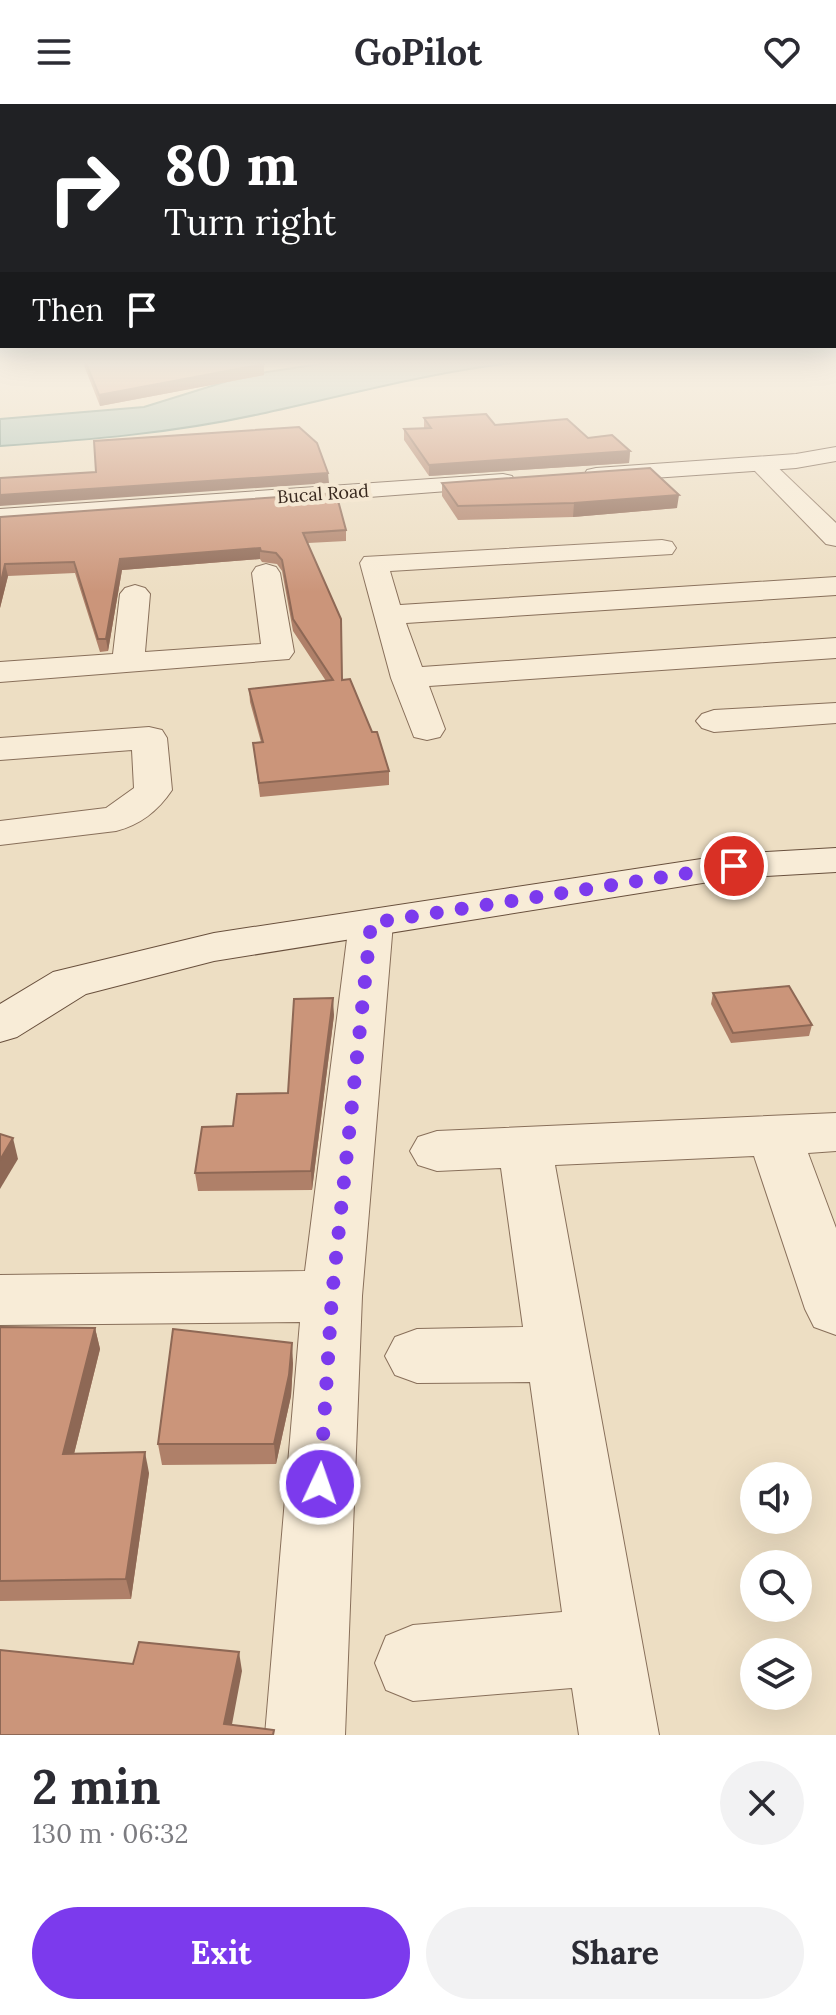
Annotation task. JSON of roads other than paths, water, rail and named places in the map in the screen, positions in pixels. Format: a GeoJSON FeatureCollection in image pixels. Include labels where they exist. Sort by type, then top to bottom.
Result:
{"type":"FeatureCollection","features":[{"type":"Feature","properties":{"kind":"street"},"geometry":{"type":"LineString","coordinates":[[571,477],[796,461],[836,454]]}},
{"type":"Feature","properties":{"kind":"street"},"geometry":{"type":"LineString","coordinates":[[796,461],[816,479]]}},
{"type":"Feature","properties":{"kind":"street"},"geometry":{"type":"LineString","coordinates":[[761,464],[831,528]]}},
{"type":"Feature","properties":{"kind":"street","name":"Bucal Road"},"geometry":{"type":"LineString","coordinates":[[0,517],[523,480]]}},
{"type":"Feature","properties":{"kind":"street"},"geometry":{"type":"LineString","coordinates":[[427,729],[408,678],[374,563],[655,539],[699,595]]}},
{"type":"Feature","properties":{"kind":"street"},"geometry":{"type":"LineString","coordinates":[[0,672],[278,652],[266,573]]}},
{"type":"Feature","properties":{"kind":"street"},"geometry":{"type":"LineString","coordinates":[[388,615],[836,586]]}},
{"type":"Feature","properties":{"kind":"street"},"geometry":{"type":"LineString","coordinates":[[128,663],[135,594]]}},
{"type":"Feature","properties":{"kind":"street"},"geometry":{"type":"LineString","coordinates":[[408,678],[836,648]]}},
{"type":"Feature","properties":{"kind":"street"},"geometry":{"type":"LineString","coordinates":[[790,651],[836,705]]}},
{"type":"Feature","properties":{"kind":"street"},"geometry":{"type":"LineString","coordinates":[[714,721],[836,713]]}},
{"type":"Feature","properties":{"kind":"street"},"geometry":{"type":"LineString","coordinates":[[0,749],[149,738],[153,790],[139,805],[116,819],[0,833]]}},
{"type":"Feature","properties":{"kind":"street"},"geometry":{"type":"LineString","coordinates":[[0,1026],[70,983],[214,947],[734,866],[836,860]]}},
{"type":"Feature","properties":{"kind":"street"},"geometry":{"type":"LineString","coordinates":[[305,1735],[332,1296],[371,923]]}},
{"type":"Feature","properties":{"kind":"street"},"geometry":{"type":"LineString","coordinates":[[437,1151],[836,1132]]}},
{"type":"Feature","properties":{"kind":"street"},"geometry":{"type":"LineString","coordinates":[[774,1135],[836,1309]]}},
{"type":"Feature","properties":{"kind":"street"},"geometry":{"type":"LineString","coordinates":[[525,1148],[619,1735]]}},
{"type":"Feature","properties":{"kind":"street"},"geometry":{"type":"LineString","coordinates":[[0,1300],[332,1296]]}},
{"type":"Feature","properties":{"kind":"street"},"geometry":{"type":"LineString","coordinates":[[417,1356],[558,1354]]}},
{"type":"Feature","properties":{"kind":"street"},"geometry":{"type":"LineString","coordinates":[[413,1663],[605,1647]]}}]}
